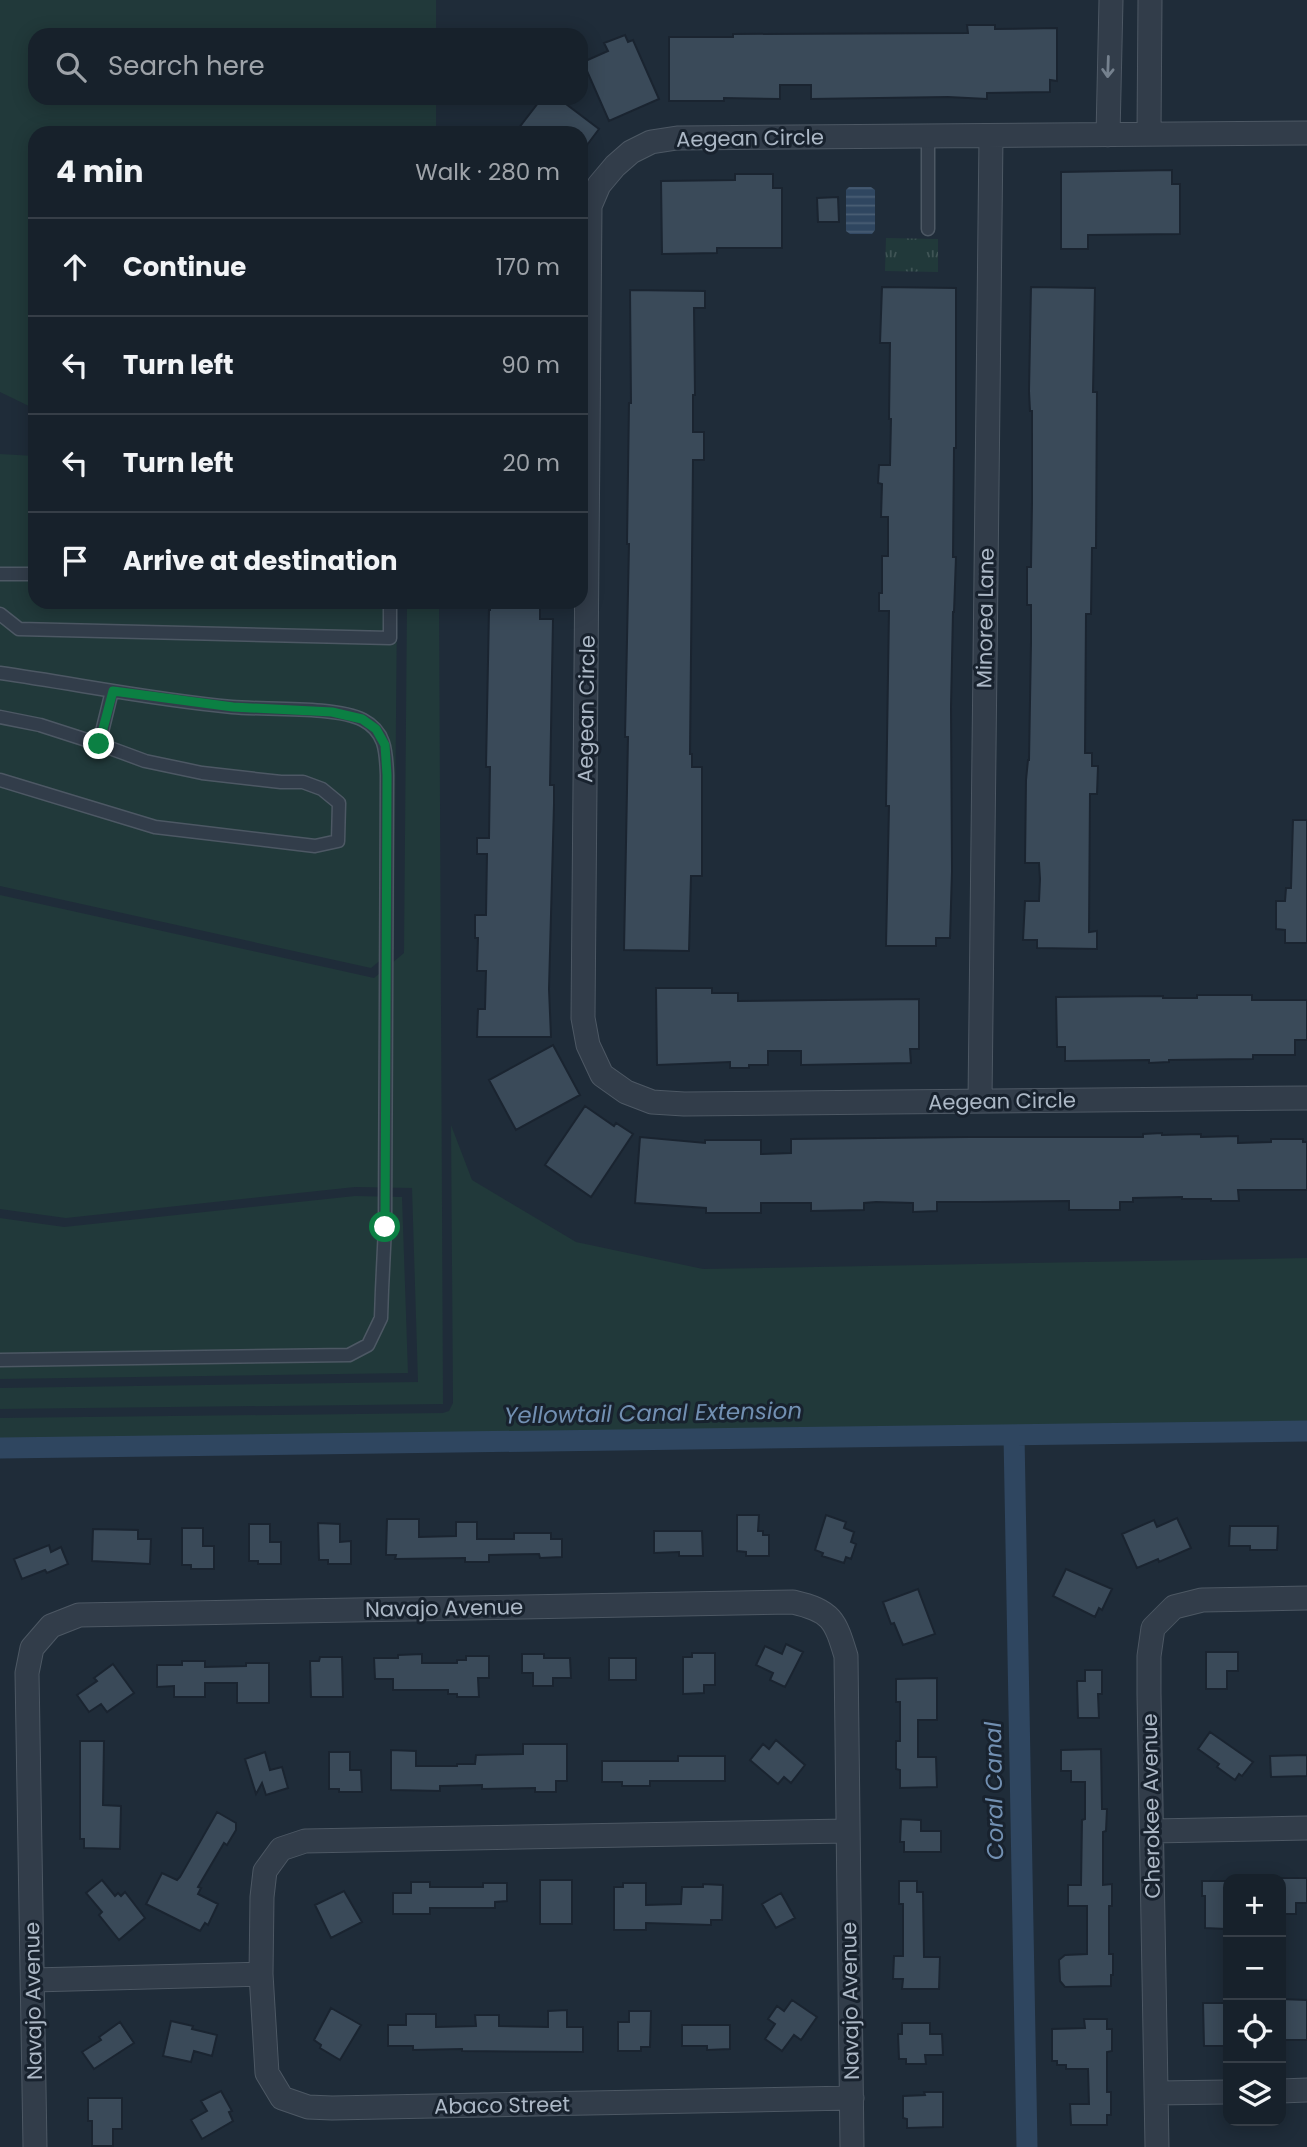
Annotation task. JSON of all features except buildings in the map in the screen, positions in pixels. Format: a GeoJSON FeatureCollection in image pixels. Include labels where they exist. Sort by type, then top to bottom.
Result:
{"type":"FeatureCollection","features":[{"type":"Feature","properties":{"kind":"street"},"geometry":{"type":"LineString","coordinates":[[1108,135],[1111,0]]}},
{"type":"Feature","properties":{"kind":"street"},"geometry":{"type":"LineString","coordinates":[[1149,134],[1150,0]]}},
{"type":"Feature","properties":{"kind":"street","name":"Aegean Circle"},"geometry":{"type":"LineString","coordinates":[[588,438],[590,206],[599,185],[615,166],[631,152],[651,142],[677,138],[1307,133]]}},
{"type":"Feature","properties":{"kind":"street","name":"Minorea Lane"},"geometry":{"type":"LineString","coordinates":[[980,1101],[991,136]]}},
{"type":"Feature","properties":{"kind":"street","name":"Aegean Circle"},"geometry":{"type":"LineString","coordinates":[[587,609],[583,1018],[588,1045],[602,1075],[626,1092],[652,1102],[697,1104],[1307,1098]]}},
{"type":"Feature","properties":{"kind":"street","name":"Cherokee Avenue"},"geometry":{"type":"LineString","coordinates":[[1157,2147],[1149,1694],[1149,1656],[1153,1629],[1174,1608],[1202,1600],[1307,1598]]}},
{"type":"Feature","properties":{"kind":"street","name":"Navajo Avenue"},"geometry":{"type":"LineString","coordinates":[[35,2147],[27,1673],[32,1648],[51,1626],[79,1615],[793,1602],[816,1608],[837,1625],[846,1656],[852,2147]]}},
{"type":"Feature","properties":{"kind":"street"},"geometry":{"type":"LineString","coordinates":[[1152,1831],[1307,1828]]}},
{"type":"Feature","properties":{"kind":"street","name":"Abaco Street"},"geometry":{"type":"LineString","coordinates":[[847,1831],[305,1841],[281,1849],[265,1871],[261,1973],[267,2073],[282,2098],[308,2107],[852,2098]]}},
{"type":"Feature","properties":{"kind":"street"},"geometry":{"type":"LineString","coordinates":[[33,1980],[261,1973]]}},
{"type":"Feature","properties":{"kind":"street"},"geometry":{"type":"LineString","coordinates":[[1286,2091],[1307,2090]]}},
{"type":"Feature","properties":{"kind":"street"},"geometry":{"type":"LineString","coordinates":[[1157,2093],[1223,2092]]}},
{"type":"Feature","properties":{"kind":"lane"},"geometry":{"type":"LineString","coordinates":[[928,136],[928,229]]}},
{"type":"Feature","properties":{"kind":"lane"},"geometry":{"type":"LineString","coordinates":[[0,574],[28,574]]}},
{"type":"Feature","properties":{"kind":"lane"},"geometry":{"type":"LineString","coordinates":[[0,614],[19,629],[390,638],[390,609]]}},
{"type":"Feature","properties":{"kind":"lane"},"geometry":{"type":"LineString","coordinates":[[0,673],[233,707],[332,712],[362,719],[376,729],[385,745],[385,1227],[381,1318],[368,1345],[349,1355],[0,1360]]}},
{"type":"Feature","properties":{"kind":"lane"},"geometry":{"type":"LineString","coordinates":[[99,744],[113,691]]}},
{"type":"Feature","properties":{"kind":"lane"},"geometry":{"type":"LineString","coordinates":[[0,717],[40,725],[145,761],[268,780],[303,782],[322,789],[339,803],[338,841],[315,846],[155,827],[0,780]]}},
{"type":"Feature","properties":{"kind":"green space"},"geometry":{"type":"Polygon","coordinates":[[[0,0],[436,0],[436,28],[28,28],[28,105],[436,105],[436,126],[28,126],[28,406],[0,392],[0,0]]]}},
{"type":"Feature","properties":{"kind":"green space"},"geometry":{"type":"Polygon","coordinates":[[[886,238],[938,239],[938,272],[885,271],[886,238]]]}},
{"type":"Feature","properties":{"kind":"green space"},"geometry":{"type":"Polygon","coordinates":[[[0,454],[28,456],[28,609],[397,609],[394,949],[371,968],[0,886],[0,454]]]}},
{"type":"Feature","properties":{"kind":"green space"},"geometry":{"type":"Polygon","coordinates":[[[407,609],[439,609],[443,1404],[0,1409],[0,1388],[418,1382],[412,1188],[355,1187],[66,1218],[0,1209],[0,895],[374,978],[404,953],[407,609]]]}},
{"type":"Feature","properties":{"kind":"green space"},"geometry":{"type":"Polygon","coordinates":[[[451,1125],[472,1180],[576,1242],[703,1269],[1307,1258],[1307,1437],[0,1455],[0,1418],[449,1411],[453,1403],[451,1125]]]}},
{"type":"Feature","properties":{"kind":"green space"},"geometry":{"type":"Polygon","coordinates":[[[355,1196],[402,1197],[408,1373],[0,1379],[0,1218],[64,1227],[355,1196]]]}},
{"type":"Feature","properties":{"kind":"water"},"geometry":{"type":"Polygon","coordinates":[[[849,187],[871,187],[875,190],[875,230],[872,234],[850,234],[846,231],[846,190],[849,187]]]}},
{"type":"Feature","properties":{"kind":"waterway","name":"Yellowtail Canal Extension"},"geometry":{"type":"LineString","coordinates":[[0,1448],[1307,1431]]}},
{"type":"Feature","properties":{"kind":"waterway","name":"Coral Canal"},"geometry":{"type":"LineString","coordinates":[[1014,1435],[1027,2147]]}},
{"type":"Feature","properties":{"kind":"route"},"geometry":{"type":"LineString","coordinates":[[99,744],[113,691],[233,707],[332,712],[362,719],[376,729],[385,745],[387,775],[385,1227]]}}]}
